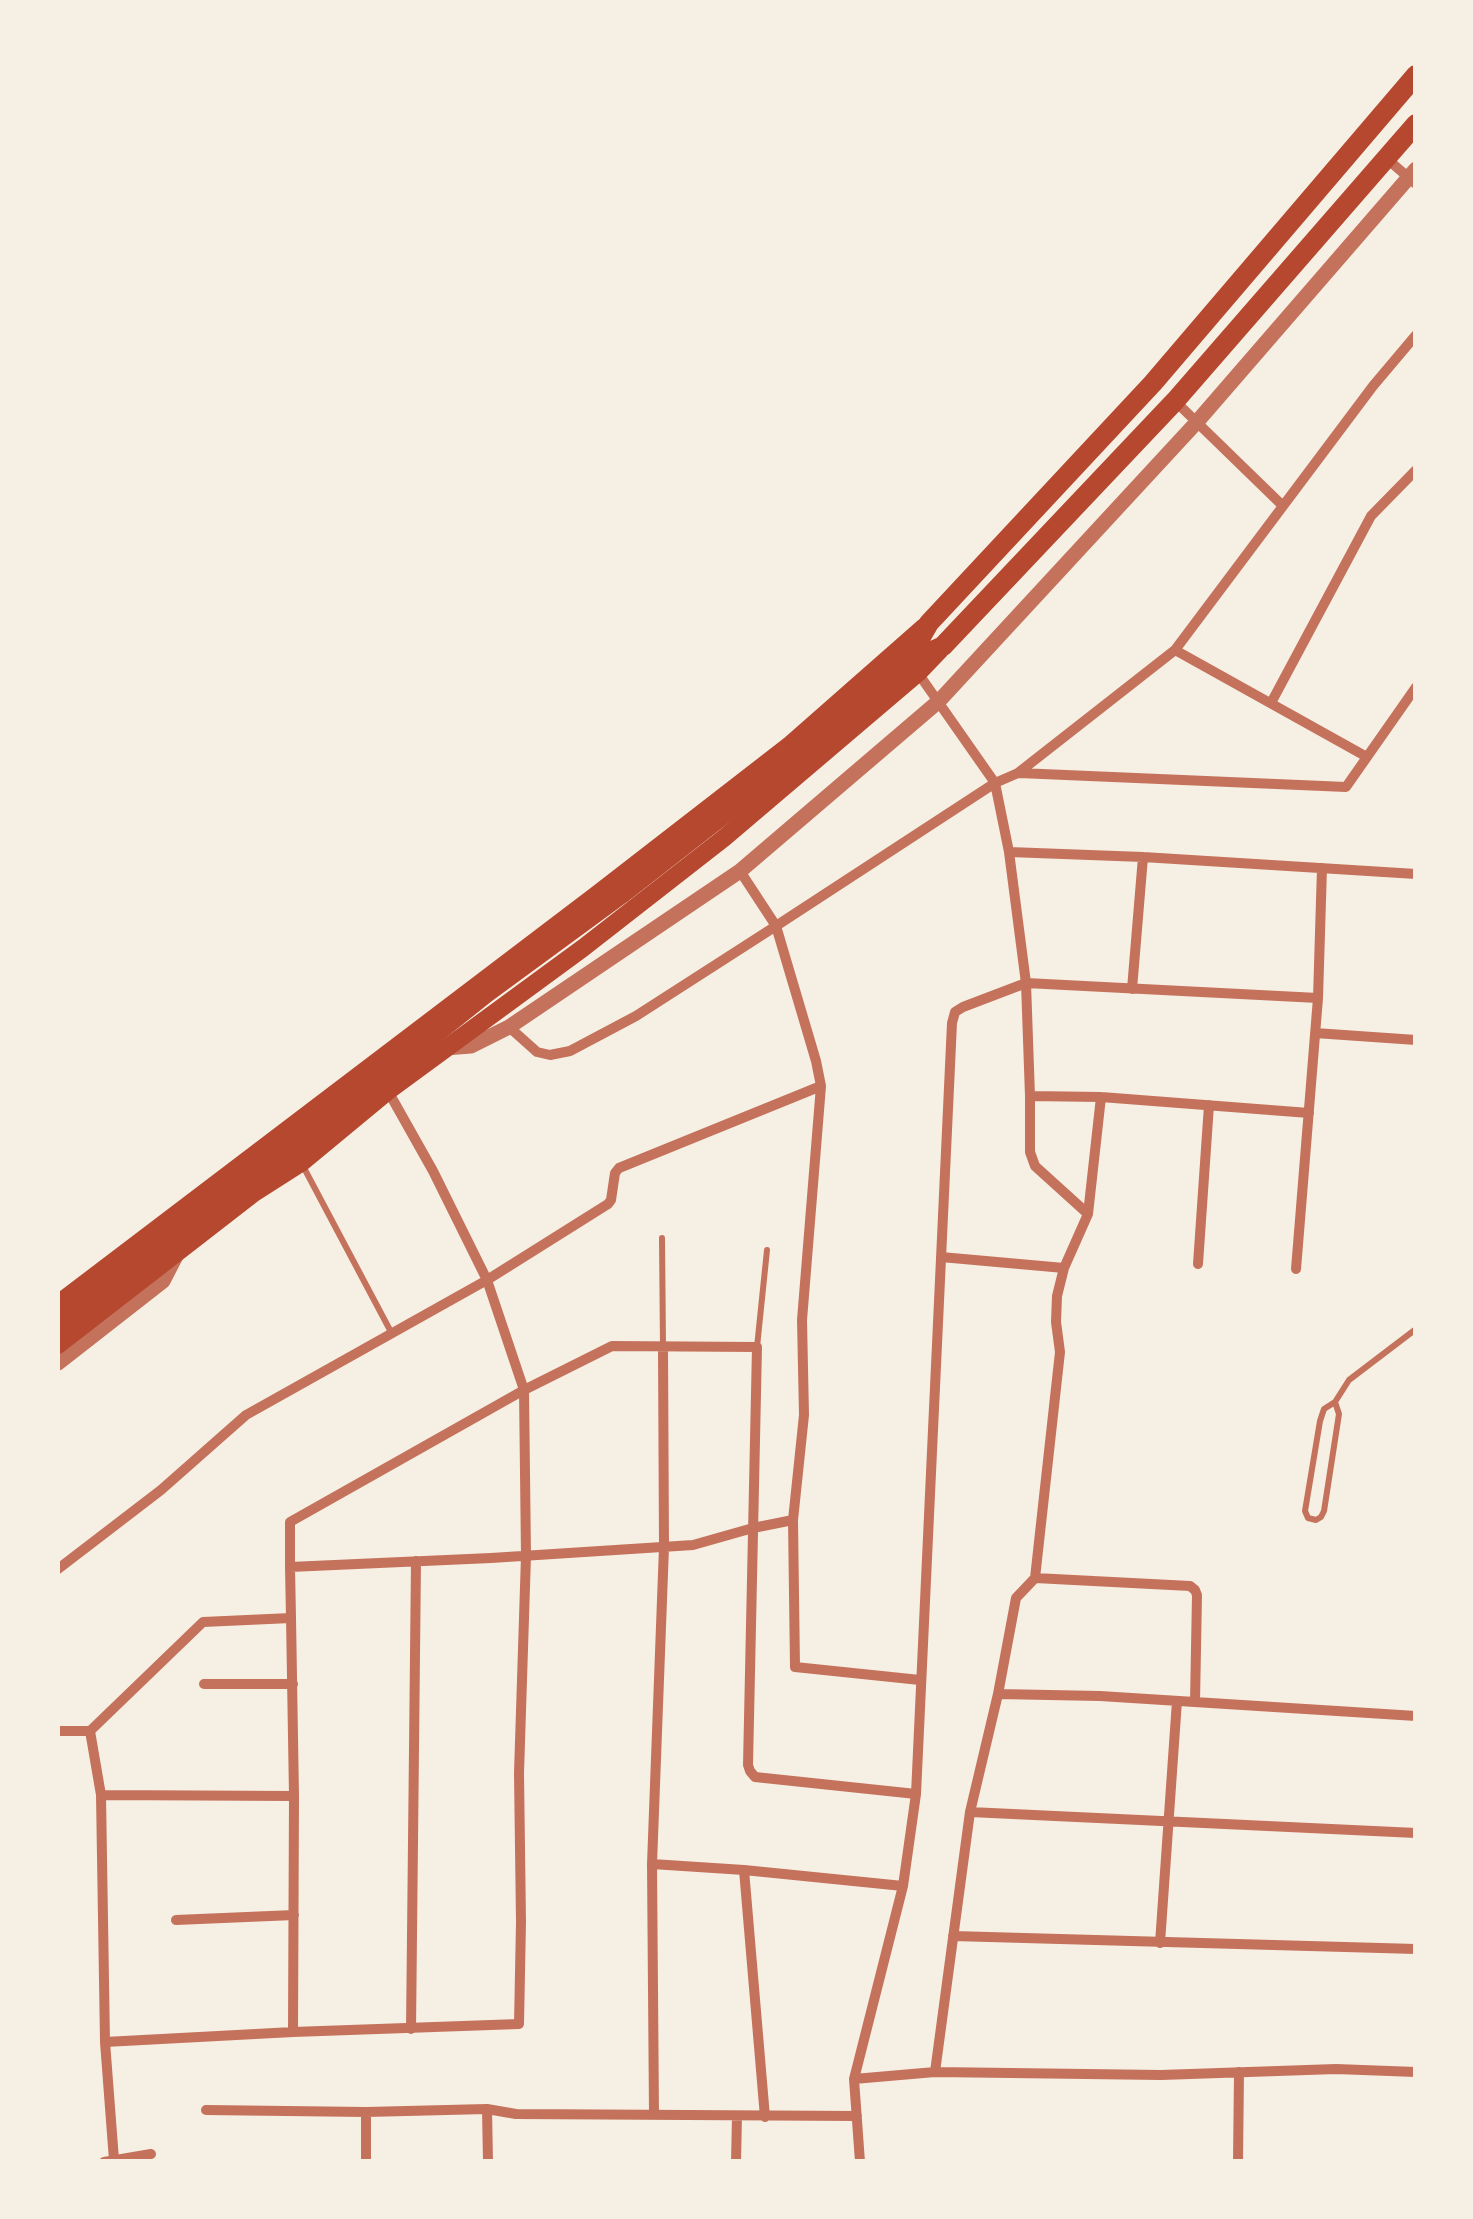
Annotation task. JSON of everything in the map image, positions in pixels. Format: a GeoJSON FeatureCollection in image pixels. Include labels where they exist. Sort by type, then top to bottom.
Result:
{"type":"FeatureCollection","features":[{"type":"Feature","properties":{"kind":"highway"},"geometry":{"type":"LineString","coordinates":[[912,668],[929,623],[1153,383],[1416,75]]}},
{"type":"Feature","properties":{"kind":"highway"},"geometry":{"type":"LineString","coordinates":[[58,1325],[244,1179],[292,1148],[486,993],[622,894],[944,646],[1175,401],[1416,124]]}},
{"type":"Feature","properties":{"kind":"main road"},"geometry":{"type":"LineString","coordinates":[[58,1304],[790,744],[929,623]]}},
{"type":"Feature","properties":{"kind":"main road"},"geometry":{"type":"LineString","coordinates":[[58,1345],[724,838],[912,668]]}},
{"type":"Feature","properties":{"kind":"street"},"geometry":{"type":"LineString","coordinates":[[445,1048],[471,1046],[509,1027],[740,871],[939,701],[1196,423],[1413,177],[1385,157]]}},
{"type":"Feature","properties":{"kind":"street"},"geometry":{"type":"LineString","coordinates":[[509,1027],[537,1052],[550,1056],[570,1051],[636,1016],[996,783],[1018,773],[1175,650],[1373,386],[1416,335]]}},
{"type":"Feature","properties":{"kind":"street"},"geometry":{"type":"LineString","coordinates":[[1175,401],[1283,506]]}},
{"type":"Feature","properties":{"kind":"street"},"geometry":{"type":"LineString","coordinates":[[1271,704],[1371,516],[1416,470]]}},
{"type":"Feature","properties":{"kind":"street"},"geometry":{"type":"LineString","coordinates":[[1175,650],[1367,756]]}},
{"type":"Feature","properties":{"kind":"street"},"geometry":{"type":"LineString","coordinates":[[912,668],[996,783],[1026,983],[1030,1152],[1035,1166],[1088,1214]]}},
{"type":"Feature","properties":{"kind":"street"},"geometry":{"type":"LineString","coordinates":[[1018,773],[1346,788],[1416,687]]}},
{"type":"Feature","properties":{"kind":"street"},"geometry":{"type":"LineString","coordinates":[[1009,852],[1416,874]]}},
{"type":"Feature","properties":{"kind":"street"},"geometry":{"type":"LineString","coordinates":[[1132,990],[1143,857]]}},
{"type":"Feature","properties":{"kind":"street"},"geometry":{"type":"LineString","coordinates":[[1296,1269],[1318,998],[1322,868]]}},
{"type":"Feature","properties":{"kind":"street"},"geometry":{"type":"LineString","coordinates":[[740,871],[776,926],[821,1086],[802,1320],[804,1415],[793,1520],[795,1667],[920,1680]]}},
{"type":"Feature","properties":{"kind":"street"},"geometry":{"type":"LineString","coordinates":[[860,2162],[854,2080],[904,1886],[916,1794],[954,1012],[1026,983],[1318,998]]}},
{"type":"Feature","properties":{"kind":"street"},"geometry":{"type":"LineString","coordinates":[[1315,1033],[1416,1040]]}},
{"type":"Feature","properties":{"kind":"street"},"geometry":{"type":"LineString","coordinates":[[58,1570],[162,1490],[246,1415],[487,1280],[608,1204],[615,1173],[620,1168],[821,1086]]}},
{"type":"Feature","properties":{"kind":"street"},"geometry":{"type":"LineString","coordinates":[[106,2042],[519,2024],[519,1773],[526,1556],[524,1390],[487,1280],[388,1091]]}},
{"type":"Feature","properties":{"kind":"street"},"geometry":{"type":"LineString","coordinates":[[1030,1096],[1101,1097],[1309,1112]]}},
{"type":"Feature","properties":{"kind":"street"},"geometry":{"type":"LineString","coordinates":[[935,2072],[970,1812],[1016,1598],[1035,1578],[1060,1352],[1057,1296],[1064,1268],[1088,1214],[1101,1097]]}},
{"type":"Feature","properties":{"kind":"street"},"geometry":{"type":"LineString","coordinates":[[1198,1264],[1209,1105]]}},
{"type":"Feature","properties":{"kind":"street"},"geometry":{"type":"LineString","coordinates":[[58,1364],[164,1281],[178,1252]]}},
{"type":"Feature","properties":{"kind":"street"},"geometry":{"type":"LineString","coordinates":[[942,1257],[1064,1268]]}},
{"type":"Feature","properties":{"kind":"street"},"geometry":{"type":"LineString","coordinates":[[293,2032],[290,1522],[524,1390],[612,1346],[758,1346],[748,1764],[754,1777],[916,1794]]}},
{"type":"Feature","properties":{"kind":"street"},"geometry":{"type":"LineString","coordinates":[[654,2116],[652,1864],[664,1546],[663,1347]]}},
{"type":"Feature","properties":{"kind":"street"},"geometry":{"type":"LineString","coordinates":[[290,1567],[694,1545],[793,1520]]}},
{"type":"Feature","properties":{"kind":"street"},"geometry":{"type":"LineString","coordinates":[[411,2029],[416,1561]]}},
{"type":"Feature","properties":{"kind":"street"},"geometry":{"type":"LineString","coordinates":[[1035,1578],[1190,1586],[1197,1595],[1195,1702]]}},
{"type":"Feature","properties":{"kind":"street"},"geometry":{"type":"LineString","coordinates":[[58,1731],[90,1731],[203,1622],[291,1618]]}},
{"type":"Feature","properties":{"kind":"street"},"geometry":{"type":"LineString","coordinates":[[204,1684],[293,1684]]}},
{"type":"Feature","properties":{"kind":"street"},"geometry":{"type":"LineString","coordinates":[[998,1694],[1100,1696],[1416,1716]]}},
{"type":"Feature","properties":{"kind":"street"},"geometry":{"type":"LineString","coordinates":[[1160,1943],[1177,1701]]}},
{"type":"Feature","properties":{"kind":"street"},"geometry":{"type":"LineString","coordinates":[[90,1731],[101,1796],[109,2161],[150,2154]]}},
{"type":"Feature","properties":{"kind":"street"},"geometry":{"type":"LineString","coordinates":[[101,1796],[294,1796]]}},
{"type":"Feature","properties":{"kind":"street"},"geometry":{"type":"LineString","coordinates":[[970,1812],[1416,1834]]}},
{"type":"Feature","properties":{"kind":"street"},"geometry":{"type":"LineString","coordinates":[[652,1864],[904,1886]]}},
{"type":"Feature","properties":{"kind":"street"},"geometry":{"type":"LineString","coordinates":[[744,1870],[764,2117]]}},
{"type":"Feature","properties":{"kind":"street"},"geometry":{"type":"LineString","coordinates":[[176,1920],[294,1915]]}},
{"type":"Feature","properties":{"kind":"street"},"geometry":{"type":"LineString","coordinates":[[952,1936],[1416,1949]]}},
{"type":"Feature","properties":{"kind":"street"},"geometry":{"type":"LineString","coordinates":[[854,2080],[935,2072],[1416,2072]]}},
{"type":"Feature","properties":{"kind":"street"},"geometry":{"type":"LineString","coordinates":[[1238,2162],[1239,2072]]}},
{"type":"Feature","properties":{"kind":"street"},"geometry":{"type":"LineString","coordinates":[[206,2110],[857,2116]]}},
{"type":"Feature","properties":{"kind":"street"},"geometry":{"type":"LineString","coordinates":[[487,2110],[488,2162]]}},
{"type":"Feature","properties":{"kind":"street"},"geometry":{"type":"LineString","coordinates":[[366,2112],[366,2162]]}},
{"type":"Feature","properties":{"kind":"street"},"geometry":{"type":"LineString","coordinates":[[736,2162],[737,2116]]}},
{"type":"Feature","properties":{"kind":"lane"},"geometry":{"type":"LineString","coordinates":[[301,1163],[391,1332]]}},
{"type":"Feature","properties":{"kind":"lane"},"geometry":{"type":"LineString","coordinates":[[662,1238],[663,1347]]}},
{"type":"Feature","properties":{"kind":"lane"},"geometry":{"type":"LineString","coordinates":[[758,1346],[767,1250]]}},
{"type":"Feature","properties":{"kind":"lane"},"geometry":{"type":"LineString","coordinates":[[1335,1402],[1339,1414],[1324,1510],[1316,1520],[1308,1518],[1306,1512],[1324,1409],[1335,1402],[1349,1380],[1416,1329]]}}]}
